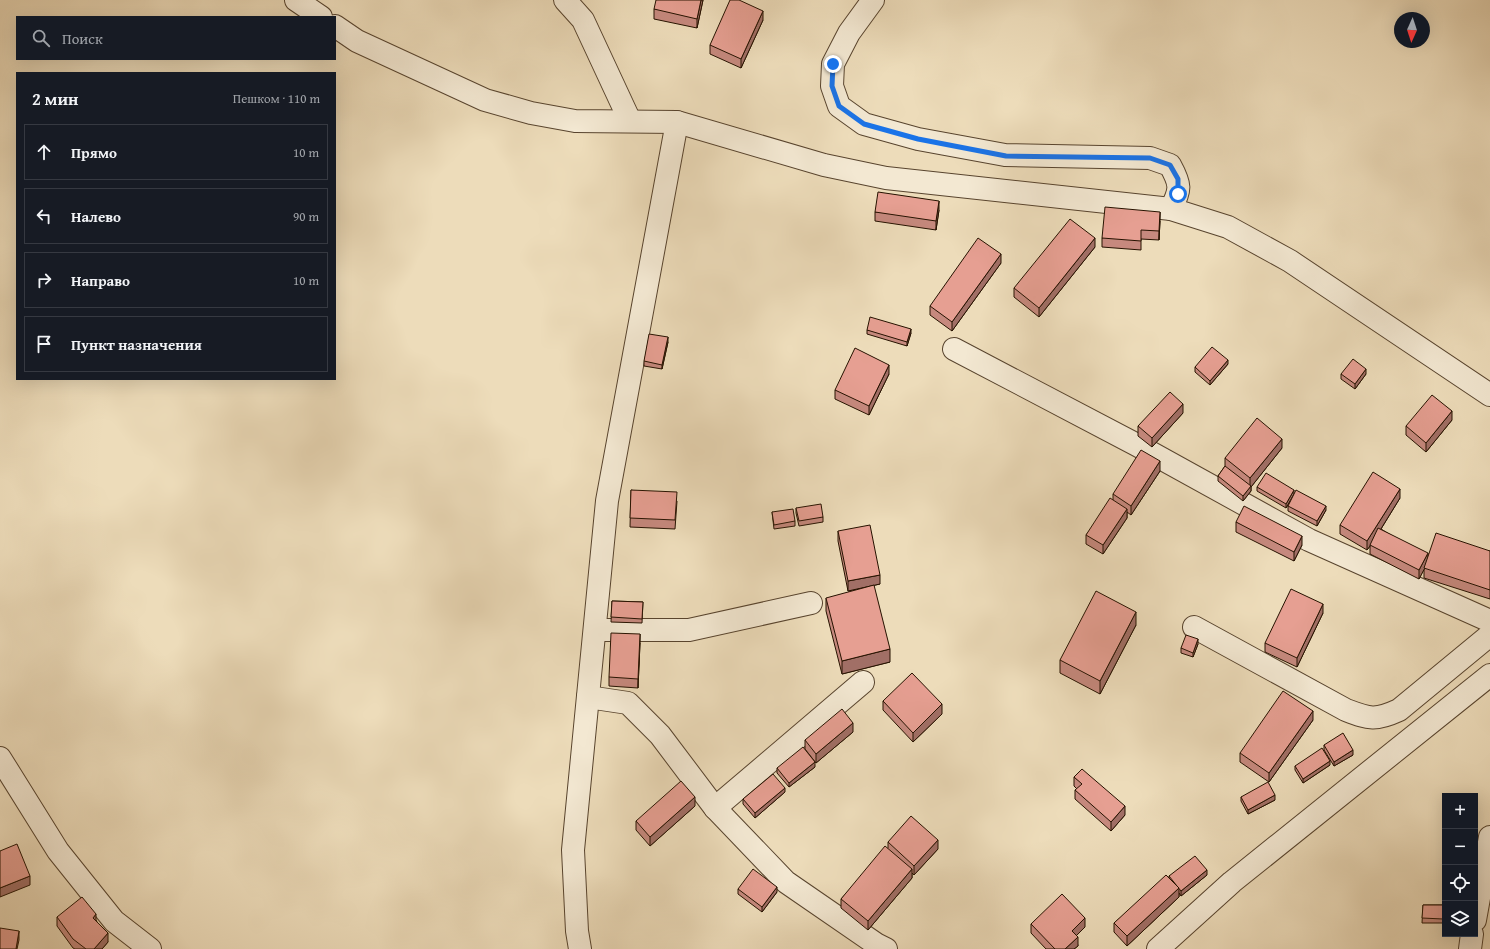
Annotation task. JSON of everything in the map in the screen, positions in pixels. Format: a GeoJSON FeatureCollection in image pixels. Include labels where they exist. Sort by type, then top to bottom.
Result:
{"type":"FeatureCollection","features":[{"type":"Feature","properties":{"kind":"street"},"geometry":{"type":"LineString","coordinates":[[296,0],[320,16]]}},
{"type":"Feature","properties":{"kind":"street"},"geometry":{"type":"LineString","coordinates":[[565,0],[583,20],[630,121]]}},
{"type":"Feature","properties":{"kind":"street"},"geometry":{"type":"LineString","coordinates":[[873,0],[849,33],[833,64],[832,86],[839,106],[864,124],[918,139],[1006,156],[1150,158],[1170,165],[1178,179],[1178,194],[1171,209]]}},
{"type":"Feature","properties":{"kind":"street"},"geometry":{"type":"LineString","coordinates":[[336,27],[357,41],[485,100],[531,113],[575,121],[677,122],[824,165],[886,178],[1171,209],[1228,227],[1290,261],[1490,395]]}},
{"type":"Feature","properties":{"kind":"street"},"geometry":{"type":"LineString","coordinates":[[580,949],[577,930],[573,850],[607,501],[677,122]]}},
{"type":"Feature","properties":{"kind":"street"},"geometry":{"type":"LineString","coordinates":[[954,349],[1137,445],[1309,540],[1490,621]]}},
{"type":"Feature","properties":{"kind":"street"},"geometry":{"type":"LineString","coordinates":[[595,630],[689,630],[810,603]]}},
{"type":"Feature","properties":{"kind":"street"},"geometry":{"type":"LineString","coordinates":[[1194,627],[1346,710],[1365,717],[1382,717],[1399,710],[1490,635]]}},
{"type":"Feature","properties":{"kind":"street"},"geometry":{"type":"LineString","coordinates":[[1158,949],[1232,882],[1490,675]]}},
{"type":"Feature","properties":{"kind":"street"},"geometry":{"type":"LineString","coordinates":[[715,808],[863,682]]}},
{"type":"Feature","properties":{"kind":"street"},"geometry":{"type":"LineString","coordinates":[[588,697],[628,703],[660,735],[715,808],[786,882],[876,944],[886,949]]}},
{"type":"Feature","properties":{"kind":"street"},"geometry":{"type":"LineString","coordinates":[[0,758],[58,851],[114,921],[150,949]]}},
{"type":"Feature","properties":{"kind":"street"},"geometry":{"type":"LineString","coordinates":[[1478,903],[1490,837]]}},
{"type":"Feature","properties":{"kind":"street"},"geometry":{"type":"LineString","coordinates":[[1470,949],[1472,937]]}},
{"type":"Feature","properties":{"kind":"building"},"geometry":{"type":"Polygon","coordinates":[[[656,0],[701,0],[697,19],[654,9],[656,0]]]}},
{"type":"Feature","properties":{"kind":"building"},"geometry":{"type":"Polygon","coordinates":[[[730,0],[739,0],[763,11],[741,59],[710,45],[730,0]]]}},
{"type":"Feature","properties":{"kind":"building"},"geometry":{"type":"Polygon","coordinates":[[[878,192],[939,201],[936,221],[875,212],[878,192]]]}},
{"type":"Feature","properties":{"kind":"building"},"geometry":{"type":"Polygon","coordinates":[[[1105,207],[1160,212],[1159,231],[1141,230],[1141,241],[1102,238],[1105,207]]]}},
{"type":"Feature","properties":{"kind":"building"},"geometry":{"type":"Polygon","coordinates":[[[1070,219],[1095,238],[1039,308],[1014,288],[1070,219]]]}},
{"type":"Feature","properties":{"kind":"building"},"geometry":{"type":"Polygon","coordinates":[[[978,238],[1001,254],[952,322],[930,306],[978,238]]]}},
{"type":"Feature","properties":{"kind":"building"},"geometry":{"type":"Polygon","coordinates":[[[870,317],[911,329],[907,342],[867,330],[870,317]]]}},
{"type":"Feature","properties":{"kind":"building"},"geometry":{"type":"Polygon","coordinates":[[[649,334],[668,337],[662,365],[644,361],[649,334]]]}},
{"type":"Feature","properties":{"kind":"building"},"geometry":{"type":"Polygon","coordinates":[[[1212,347],[1228,360],[1210,381],[1195,367],[1212,347]]]}},
{"type":"Feature","properties":{"kind":"building"},"geometry":{"type":"Polygon","coordinates":[[[855,348],[889,365],[869,406],[835,390],[855,348]]]}},
{"type":"Feature","properties":{"kind":"building"},"geometry":{"type":"Polygon","coordinates":[[[1353,359],[1366,369],[1355,384],[1341,374],[1353,359]]]}},
{"type":"Feature","properties":{"kind":"building"},"geometry":{"type":"Polygon","coordinates":[[[1170,392],[1183,404],[1152,438],[1138,426],[1170,392]]]}},
{"type":"Feature","properties":{"kind":"building"},"geometry":{"type":"Polygon","coordinates":[[[1432,395],[1452,411],[1426,443],[1406,426],[1432,395]]]}},
{"type":"Feature","properties":{"kind":"building"},"geometry":{"type":"Polygon","coordinates":[[[1257,418],[1282,439],[1250,478],[1225,458],[1257,418]]]}},
{"type":"Feature","properties":{"kind":"building"},"geometry":{"type":"Polygon","coordinates":[[[1141,450],[1160,461],[1131,506],[1113,494],[1141,450]]]}},
{"type":"Feature","properties":{"kind":"building"},"geometry":{"type":"Polygon","coordinates":[[[1225,466],[1251,486],[1243,496],[1218,476],[1225,466]]]}},
{"type":"Feature","properties":{"kind":"building"},"geometry":{"type":"Polygon","coordinates":[[[1373,472],[1400,489],[1367,541],[1340,525],[1373,472]]]}},
{"type":"Feature","properties":{"kind":"building"},"geometry":{"type":"Polygon","coordinates":[[[1266,473],[1294,490],[1286,504],[1257,487],[1266,473]]]}},
{"type":"Feature","properties":{"kind":"building"},"geometry":{"type":"Polygon","coordinates":[[[631,490],[677,492],[675,520],[630,518],[631,490]]]}},
{"type":"Feature","properties":{"kind":"building"},"geometry":{"type":"Polygon","coordinates":[[[1296,490],[1326,506],[1317,521],[1288,506],[1296,490]]]}},
{"type":"Feature","properties":{"kind":"building"},"geometry":{"type":"Polygon","coordinates":[[[1110,498],[1127,509],[1103,545],[1086,535],[1110,498]]]}},
{"type":"Feature","properties":{"kind":"building"},"geometry":{"type":"Polygon","coordinates":[[[821,504],[823,517],[799,521],[796,508],[821,504]]]}},
{"type":"Feature","properties":{"kind":"building"},"geometry":{"type":"Polygon","coordinates":[[[1244,506],[1302,536],[1294,552],[1236,522],[1244,506]]]}},
{"type":"Feature","properties":{"kind":"building"},"geometry":{"type":"Polygon","coordinates":[[[793,509],[795,521],[774,525],[772,512],[793,509]]]}},
{"type":"Feature","properties":{"kind":"building"},"geometry":{"type":"Polygon","coordinates":[[[870,525],[880,575],[848,581],[838,531],[870,525]]]}},
{"type":"Feature","properties":{"kind":"building"},"geometry":{"type":"Polygon","coordinates":[[[1378,528],[1428,553],[1419,570],[1370,545],[1378,528]]]}},
{"type":"Feature","properties":{"kind":"building"},"geometry":{"type":"Polygon","coordinates":[[[1436,533],[1490,551],[1490,590],[1424,568],[1436,533]]]}},
{"type":"Feature","properties":{"kind":"building"},"geometry":{"type":"Polygon","coordinates":[[[874,585],[890,649],[842,661],[826,598],[874,585]]]}},
{"type":"Feature","properties":{"kind":"building"},"geometry":{"type":"Polygon","coordinates":[[[1291,589],[1323,604],[1297,658],[1265,643],[1291,589]]]}},
{"type":"Feature","properties":{"kind":"building"},"geometry":{"type":"Polygon","coordinates":[[[1096,591],[1136,612],[1100,681],[1060,660],[1096,591]]]}},
{"type":"Feature","properties":{"kind":"building"},"geometry":{"type":"Polygon","coordinates":[[[612,601],[643,602],[642,619],[611,617],[612,601]]]}},
{"type":"Feature","properties":{"kind":"building"},"geometry":{"type":"Polygon","coordinates":[[[611,633],[640,634],[638,679],[609,677],[611,633]]]}},
{"type":"Feature","properties":{"kind":"building"},"geometry":{"type":"Polygon","coordinates":[[[1186,635],[1198,639],[1193,653],[1181,648],[1186,635]]]}},
{"type":"Feature","properties":{"kind":"building"},"geometry":{"type":"Polygon","coordinates":[[[912,673],[942,704],[913,733],[883,701],[912,673]]]}},
{"type":"Feature","properties":{"kind":"building"},"geometry":{"type":"Polygon","coordinates":[[[1283,691],[1313,711],[1269,773],[1240,753],[1283,691]]]}},
{"type":"Feature","properties":{"kind":"building"},"geometry":{"type":"Polygon","coordinates":[[[842,709],[853,723],[816,754],[805,740],[842,709]]]}},
{"type":"Feature","properties":{"kind":"building"},"geometry":{"type":"Polygon","coordinates":[[[1343,733],[1353,750],[1334,762],[1324,745],[1343,733]]]}},
{"type":"Feature","properties":{"kind":"building"},"geometry":{"type":"Polygon","coordinates":[[[803,747],[815,762],[789,783],[777,768],[803,747]]]}},
{"type":"Feature","properties":{"kind":"building"},"geometry":{"type":"Polygon","coordinates":[[[1322,748],[1330,761],[1303,779],[1295,766],[1322,748]]]}},
{"type":"Feature","properties":{"kind":"building"},"geometry":{"type":"Polygon","coordinates":[[[1082,769],[1125,806],[1111,822],[1075,790],[1082,784],[1074,777],[1082,769]]]}},
{"type":"Feature","properties":{"kind":"building"},"geometry":{"type":"Polygon","coordinates":[[[773,774],[785,788],[755,813],[743,799],[773,774]]]}},
{"type":"Feature","properties":{"kind":"building"},"geometry":{"type":"Polygon","coordinates":[[[681,781],[695,797],[650,837],[636,821],[681,781]]]}},
{"type":"Feature","properties":{"kind":"building"},"geometry":{"type":"Polygon","coordinates":[[[1268,782],[1275,795],[1248,810],[1241,797],[1268,782]]]}},
{"type":"Feature","properties":{"kind":"building"},"geometry":{"type":"Polygon","coordinates":[[[911,816],[938,840],[914,866],[888,842],[911,816]]]}},
{"type":"Feature","properties":{"kind":"building"},"geometry":{"type":"Polygon","coordinates":[[[17,844],[30,876],[0,888],[0,851],[17,844]]]}},
{"type":"Feature","properties":{"kind":"building"},"geometry":{"type":"Polygon","coordinates":[[[885,846],[912,869],[868,921],[841,899],[885,846]]]}},
{"type":"Feature","properties":{"kind":"building"},"geometry":{"type":"Polygon","coordinates":[[[1195,856],[1207,870],[1181,891],[1169,876],[1195,856]]]}},
{"type":"Feature","properties":{"kind":"building"},"geometry":{"type":"Polygon","coordinates":[[[753,869],[777,887],[762,907],[738,889],[753,869]]]}},
{"type":"Feature","properties":{"kind":"building"},"geometry":{"type":"Polygon","coordinates":[[[1166,875],[1179,888],[1127,936],[1114,923],[1166,875]]]}},
{"type":"Feature","properties":{"kind":"building"},"geometry":{"type":"Polygon","coordinates":[[[1062,894],[1085,918],[1072,931],[1078,937],[1065,949],[1055,949],[1031,924],[1062,894]]]}},
{"type":"Feature","properties":{"kind":"building"},"geometry":{"type":"Polygon","coordinates":[[[82,897],[96,914],[93,918],[108,933],[94,949],[86,949],[73,939],[57,917],[82,897]]]}},
{"type":"Feature","properties":{"kind":"building"},"geometry":{"type":"Polygon","coordinates":[[[1423,905],[1442,905],[1442,919],[1422,918],[1423,905]]]}},
{"type":"Feature","properties":{"kind":"building"},"geometry":{"type":"Polygon","coordinates":[[[0,928],[19,931],[16,949],[0,949],[0,928]]]}},
{"type":"Feature","properties":{"kind":"route"},"geometry":{"type":"LineString","coordinates":[[833,64],[832,86],[839,106],[864,124],[918,139],[1006,156],[1150,158],[1170,165],[1178,179],[1178,194]]}}]}
